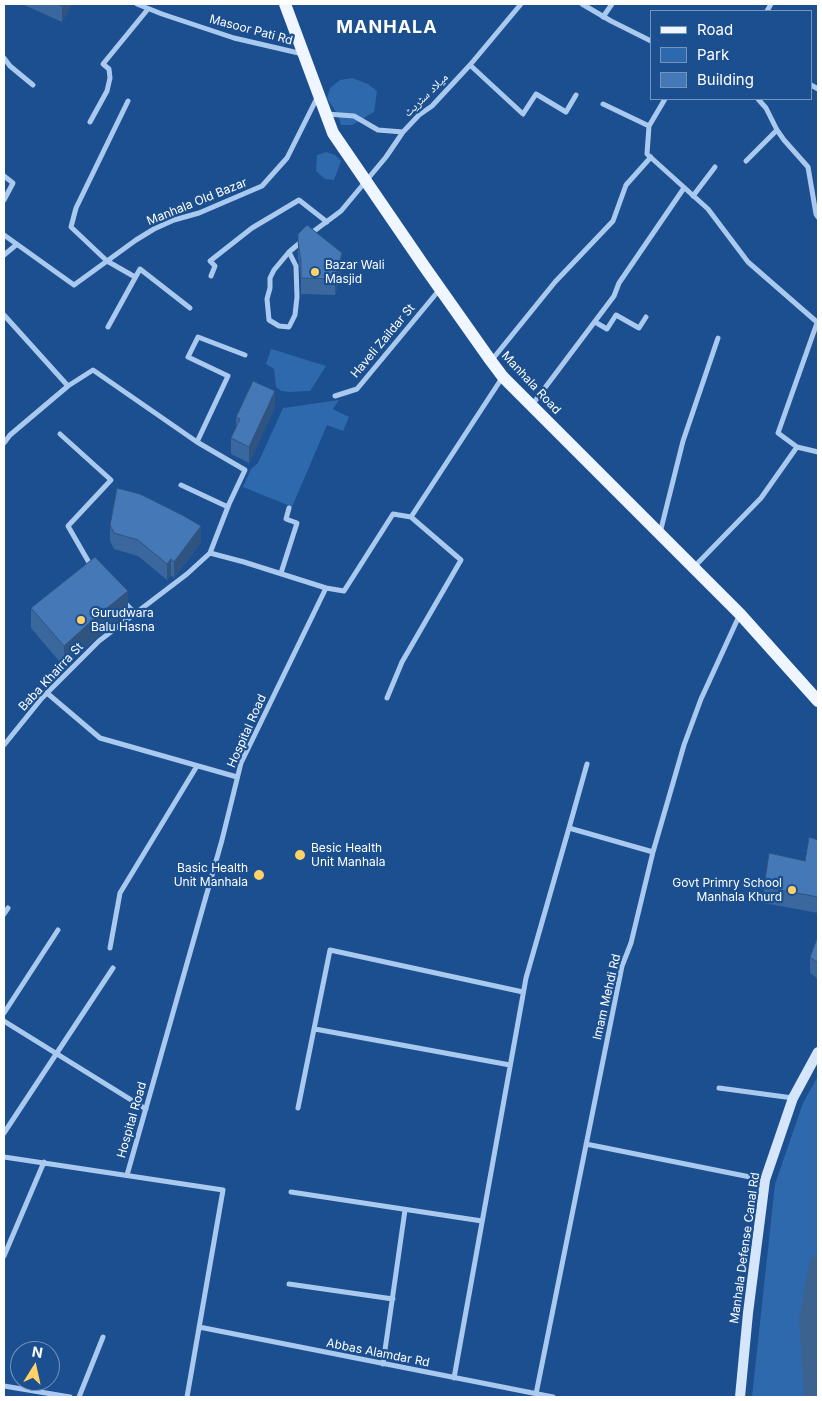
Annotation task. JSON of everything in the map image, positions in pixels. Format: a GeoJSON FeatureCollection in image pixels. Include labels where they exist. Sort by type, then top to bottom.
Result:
{"type":"FeatureCollection","features":[{"type":"Feature","properties":{"kind":"main road","name":"Manhala Road"},"geometry":{"type":"LineString","coordinates":[[285,4],[333,133],[503,377],[740,614],[818,701]]}},
{"type":"Feature","properties":{"kind":"street","name":"Masoor Pati Rd"},"geometry":{"type":"LineString","coordinates":[[137,4],[234,38],[303,54]]}},
{"type":"Feature","properties":{"kind":"street","name":"میلاد سٹریٹ"},"geometry":{"type":"LineString","coordinates":[[290,252],[296,266],[297,297],[294,315],[289,327],[279,326],[269,320],[267,298],[270,278],[274,270],[290,252],[303,240],[341,211],[386,157],[402,132],[419,115],[432,106],[522,4]]}},
{"type":"Feature","properties":{"kind":"street"},"geometry":{"type":"LineString","coordinates":[[582,4],[650,41]]}},
{"type":"Feature","properties":{"kind":"street"},"geometry":{"type":"LineString","coordinates":[[604,17],[612,4]]}},
{"type":"Feature","properties":{"kind":"street"},"geometry":{"type":"LineString","coordinates":[[90,122],[107,91],[110,78],[109,69],[103,64],[148,9]]}},
{"type":"Feature","properties":{"kind":"street"},"geometry":{"type":"LineString","coordinates":[[4,58],[10,66],[33,85]]}},
{"type":"Feature","properties":{"kind":"street"},"geometry":{"type":"LineString","coordinates":[[470,65],[523,114],[536,94],[566,112],[576,95]]}},
{"type":"Feature","properties":{"kind":"street","name":"Manhala Old Bazar"},"geometry":{"type":"LineString","coordinates":[[4,235],[74,285],[154,229],[174,220],[199,213],[262,186],[287,158],[318,95]]}},
{"type":"Feature","properties":{"kind":"street"},"geometry":{"type":"LineString","coordinates":[[664,100],[649,126],[647,154],[708,209],[748,262],[818,323],[778,433],[797,447],[818,452]]}},
{"type":"Feature","properties":{"kind":"street"},"geometry":{"type":"LineString","coordinates":[[759,100],[766,108],[777,130],[808,167],[818,217]]}},
{"type":"Feature","properties":{"kind":"street"},"geometry":{"type":"LineString","coordinates":[[128,101],[76,208],[71,227],[108,261],[135,277]]}},
{"type":"Feature","properties":{"kind":"street"},"geometry":{"type":"LineString","coordinates":[[603,104],[649,126]]}},
{"type":"Feature","properties":{"kind":"street"},"geometry":{"type":"LineString","coordinates":[[326,113],[354,116],[378,130],[402,132]]}},
{"type":"Feature","properties":{"kind":"street"},"geometry":{"type":"LineString","coordinates":[[746,161],[777,130]]}},
{"type":"Feature","properties":{"kind":"street"},"geometry":{"type":"LineString","coordinates":[[491,361],[555,282],[613,221],[626,185],[651,157]]}},
{"type":"Feature","properties":{"kind":"street"},"geometry":{"type":"LineString","coordinates":[[693,196],[715,167]]}},
{"type":"Feature","properties":{"kind":"street"},"geometry":{"type":"LineString","coordinates":[[4,176],[13,183],[4,200]]}},
{"type":"Feature","properties":{"kind":"street"},"geometry":{"type":"LineString","coordinates":[[532,406],[614,296],[619,283],[684,188]]}},
{"type":"Feature","properties":{"kind":"street"},"geometry":{"type":"LineString","coordinates":[[210,276],[215,266],[210,261],[252,228],[299,200],[327,222]]}},
{"type":"Feature","properties":{"kind":"street"},"geometry":{"type":"LineString","coordinates":[[4,255],[16,245]]}},
{"type":"Feature","properties":{"kind":"street"},"geometry":{"type":"LineString","coordinates":[[108,327],[140,269],[190,308]]}},
{"type":"Feature","properties":{"kind":"street","name":"Haveli Zaildar St"},"geometry":{"type":"LineString","coordinates":[[335,396],[357,388],[440,289]]}},
{"type":"Feature","properties":{"kind":"street"},"geometry":{"type":"LineString","coordinates":[[4,315],[68,386]]}},
{"type":"Feature","properties":{"kind":"street"},"geometry":{"type":"LineString","coordinates":[[595,322],[607,329],[616,315],[639,328],[646,317]]}},
{"type":"Feature","properties":{"kind":"street"},"geometry":{"type":"LineString","coordinates":[[197,442],[228,376],[188,357],[198,337],[246,355]]}},
{"type":"Feature","properties":{"kind":"street"},"geometry":{"type":"LineString","coordinates":[[660,533],[682,441],[718,338]]}},
{"type":"Feature","properties":{"kind":"street"},"geometry":{"type":"LineString","coordinates":[[4,443],[10,434],[68,386],[93,370],[197,442],[245,470],[210,554],[244,562],[326,588],[344,591],[393,514],[411,517],[461,560],[402,662],[387,698]]}},
{"type":"Feature","properties":{"kind":"street"},"geometry":{"type":"LineString","coordinates":[[411,517],[503,377]]}},
{"type":"Feature","properties":{"kind":"street"},"geometry":{"type":"LineString","coordinates":[[60,434],[111,480],[68,526],[94,571]]}},
{"type":"Feature","properties":{"kind":"street"},"geometry":{"type":"LineString","coordinates":[[694,567],[761,498],[797,447]]}},
{"type":"Feature","properties":{"kind":"street"},"geometry":{"type":"LineString","coordinates":[[181,485],[228,507]]}},
{"type":"Feature","properties":{"kind":"street"},"geometry":{"type":"LineString","coordinates":[[281,573],[297,523],[286,519],[290,508]]}},
{"type":"Feature","properties":{"kind":"street","name":"Baba Khairra St"},"geometry":{"type":"LineString","coordinates":[[4,746],[47,693],[98,640],[187,574],[210,554]]}},
{"type":"Feature","properties":{"kind":"street","name":"Hospital Road"},"geometry":{"type":"LineString","coordinates":[[127,1175],[222,840],[241,764],[326,588]]}},
{"type":"Feature","properties":{"kind":"street"},"geometry":{"type":"LineString","coordinates":[[116,594],[135,613]]}},
{"type":"Feature","properties":{"kind":"street","name":"Imam Mehdi Rd"},"geometry":{"type":"LineString","coordinates":[[537,1396],[622,966],[631,942],[653,852],[684,746],[701,699],[740,614]]}},
{"type":"Feature","properties":{"kind":"street"},"geometry":{"type":"LineString","coordinates":[[47,693],[100,738],[238,777]]}},
{"type":"Feature","properties":{"kind":"street"},"geometry":{"type":"LineString","coordinates":[[454,1378],[526,978],[587,764]]}},
{"type":"Feature","properties":{"kind":"street"},"geometry":{"type":"LineString","coordinates":[[110,948],[120,893],[196,766]]}},
{"type":"Feature","properties":{"kind":"street"},"geometry":{"type":"LineString","coordinates":[[569,828],[653,852]]}},
{"type":"Feature","properties":{"kind":"street"},"geometry":{"type":"LineString","coordinates":[[4,914],[8,908]]}},
{"type":"Feature","properties":{"kind":"street"},"geometry":{"type":"LineString","coordinates":[[4,1014],[58,930]]}},
{"type":"Feature","properties":{"kind":"street"},"geometry":{"type":"LineString","coordinates":[[298,1108],[330,950],[523,992]]}},
{"type":"Feature","properties":{"kind":"street"},"geometry":{"type":"LineString","coordinates":[[4,1133],[114,968]]}},
{"type":"Feature","properties":{"kind":"street"},"geometry":{"type":"LineString","coordinates":[[4,1021],[146,1109]]}},
{"type":"Feature","properties":{"kind":"street"},"geometry":{"type":"LineString","coordinates":[[315,1029],[510,1065]]}},
{"type":"Feature","properties":{"kind":"street","name":"Manhala Defense Canal Rd"},"geometry":{"type":"LineString","coordinates":[[740,1397],[748,1313],[765,1180],[793,1098],[818,1052]]}},
{"type":"Feature","properties":{"kind":"street"},"geometry":{"type":"LineString","coordinates":[[719,1088],[793,1098]]}},
{"type":"Feature","properties":{"kind":"street"},"geometry":{"type":"LineString","coordinates":[[586,1144],[765,1180]]}},
{"type":"Feature","properties":{"kind":"street"},"geometry":{"type":"LineString","coordinates":[[4,1157],[223,1190],[187,1397]]}},
{"type":"Feature","properties":{"kind":"street"},"geometry":{"type":"LineString","coordinates":[[4,1256],[44,1162]]}},
{"type":"Feature","properties":{"kind":"street"},"geometry":{"type":"LineString","coordinates":[[291,1192],[482,1221]]}},
{"type":"Feature","properties":{"kind":"street"},"geometry":{"type":"LineString","coordinates":[[383,1364],[405,1210]]}},
{"type":"Feature","properties":{"kind":"street"},"geometry":{"type":"LineString","coordinates":[[289,1284],[393,1299]]}},
{"type":"Feature","properties":{"kind":"street","name":"Abbas Alamdar Rd"},"geometry":{"type":"LineString","coordinates":[[199,1327],[537,1396],[553,1397]]}},
{"type":"Feature","properties":{"kind":"street"},"geometry":{"type":"LineString","coordinates":[[79,1397],[103,1337]]}},
{"type":"Feature","properties":{"kind":"street"},"geometry":{"type":"LineString","coordinates":[[4,1386],[70,1397]]}},
{"type":"Feature","properties":{"kind":"green space"},"geometry":{"type":"Polygon","coordinates":[[[352,78],[368,84],[377,91],[374,112],[352,125],[341,125],[338,115],[327,98],[330,88],[340,80],[352,78]]]}},
{"type":"Feature","properties":{"kind":"green space"},"geometry":{"type":"Polygon","coordinates":[[[326,152],[335,155],[341,161],[334,180],[325,179],[316,171],[317,155],[326,152]]]}},
{"type":"Feature","properties":{"kind":"green space"},"geometry":{"type":"Polygon","coordinates":[[[271,349],[326,366],[310,391],[281,391],[276,387],[274,369],[266,364],[271,349]]]}},
{"type":"Feature","properties":{"kind":"green space"},"geometry":{"type":"Polygon","coordinates":[[[339,400],[333,409],[349,417],[343,431],[327,425],[292,507],[243,487],[251,469],[258,463],[283,408],[339,400]]]}},
{"type":"Feature","properties":{"kind":"green space"},"geometry":{"type":"Polygon","coordinates":[[[818,1076],[818,1397],[752,1397],[775,1184],[803,1103],[818,1076]]]}},
{"type":"Feature","properties":{"kind":"building"},"geometry":{"type":"Polygon","coordinates":[[[307,225],[342,253],[335,279],[301,278],[298,234],[307,225]]]}},
{"type":"Feature","properties":{"kind":"building"},"geometry":{"type":"Polygon","coordinates":[[[253,381],[275,391],[249,447],[231,438],[240,419],[236,417],[253,381]]]}},
{"type":"Feature","properties":{"kind":"building"},"geometry":{"type":"Polygon","coordinates":[[[117,488],[140,494],[201,526],[174,562],[171,559],[167,564],[138,540],[114,533],[110,525],[117,488]]]}},
{"type":"Feature","properties":{"kind":"building"},"geometry":{"type":"Polygon","coordinates":[[[95,557],[128,591],[64,646],[31,608],[95,557]]]}},
{"type":"Feature","properties":{"kind":"building"},"geometry":{"type":"Polygon","coordinates":[[[809,837],[818,840],[818,897],[764,887],[769,853],[805,861],[809,837]]]}},
{"type":"Feature","properties":{"kind":"building"},"geometry":{"type":"Polygon","coordinates":[[[818,936],[818,963],[810,957],[818,936]]]}},
{"type":"Feature","properties":{"kind":"waterway"},"geometry":{"type":"LineString","coordinates":[[813,1397],[808,1319],[818,1264]]}},
{"type":"Feature","properties":{"kind":"place","name":"Bazar Wali Masjid"},"geometry":{"type":"Point","coordinates":[315,272]}},
{"type":"Feature","properties":{"kind":"place","name":"Gurudwara Balu Hasna"},"geometry":{"type":"Point","coordinates":[81,620]}},
{"type":"Feature","properties":{"kind":"place","name":"Besic Health Unit Manhala"},"geometry":{"type":"Point","coordinates":[300,855]}},
{"type":"Feature","properties":{"kind":"place","name":"Basic Health Unit Manhala"},"geometry":{"type":"Point","coordinates":[259,875]}},
{"type":"Feature","properties":{"kind":"place","name":"Govt Primry School Manhala Khurd"},"geometry":{"type":"Point","coordinates":[792,890]}},
{"type":"Feature","properties":{"kind":"district","name":"MANHALA"},"geometry":{"type":"Point","coordinates":[387,28]}}]}
